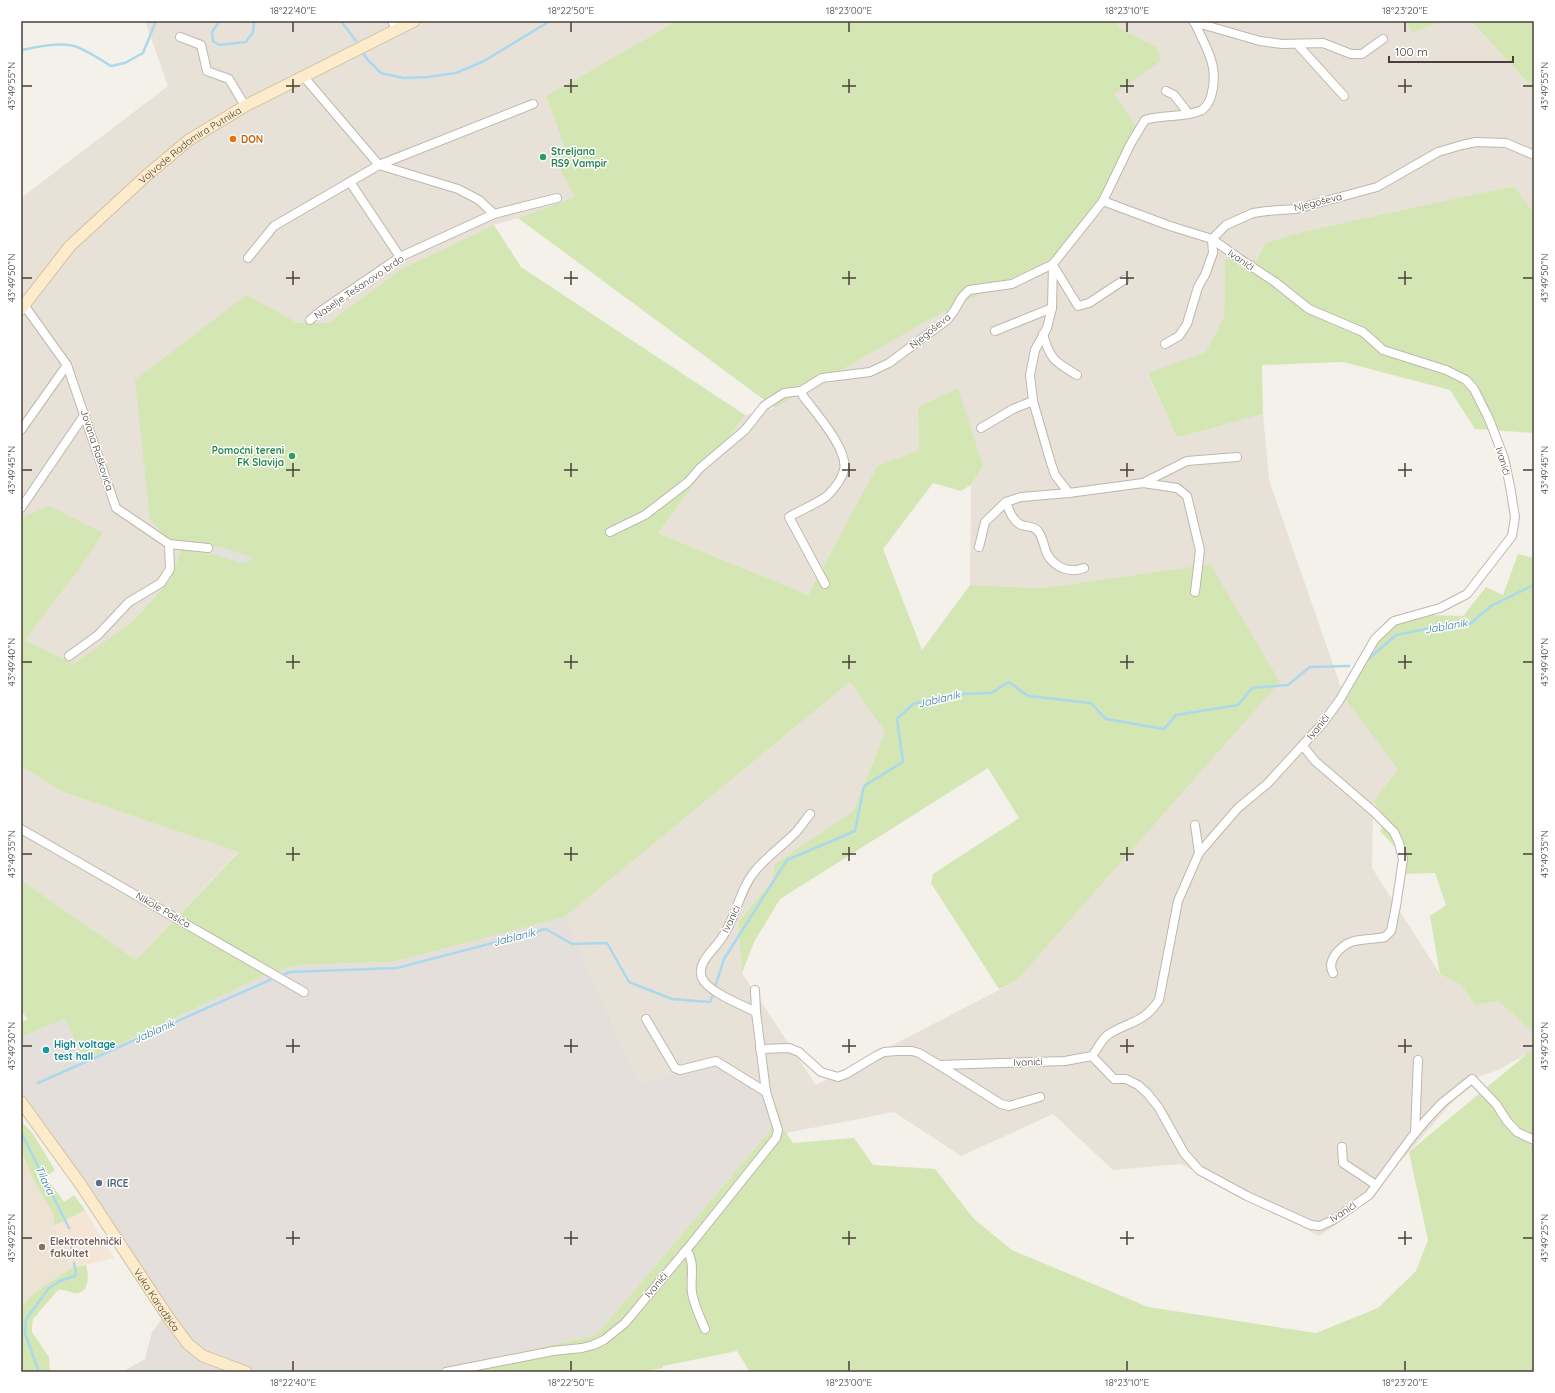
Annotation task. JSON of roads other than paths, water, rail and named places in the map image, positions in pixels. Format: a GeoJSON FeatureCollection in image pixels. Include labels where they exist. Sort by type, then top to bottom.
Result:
{"type":"FeatureCollection","features":[{"type":"Feature","properties":{"kind":"main road","name":"Vojvode Radomira Putnika"},"geometry":{"type":"LineString","coordinates":[[23,307],[70,246],[146,175],[189,140],[246,106],[304,77],[394,25],[414,21]]}},
{"type":"Feature","properties":{"kind":"main road","name":"Vuka Karadžića"},"geometry":{"type":"LineString","coordinates":[[21,1102],[81,1185],[168,1317],[188,1344],[203,1356],[246,1372]]}},
{"type":"Feature","properties":{"kind":"street","name":"Njegoševa"},"geometry":{"type":"LineString","coordinates":[[1194,21],[1260,42],[1297,44],[1323,43],[1351,54],[1362,54],[1383,39]]}},
{"type":"Feature","properties":{"kind":"street","name":"Njegoševa"},"geometry":{"type":"LineString","coordinates":[[610,532],[645,515],[688,482],[700,468],[745,430],[764,406],[784,393],[801,391],[822,378],[870,372],[890,363],[947,320],[962,297],[969,290],[1012,284],[1053,264],[1104,201],[1131,143],[1145,120],[1189,114],[1202,110],[1210,100],[1214,85],[1212,60],[1207,46],[1194,21]]}},
{"type":"Feature","properties":{"kind":"street"},"geometry":{"type":"LineString","coordinates":[[180,36],[201,44],[207,72],[229,79],[246,106]]}},
{"type":"Feature","properties":{"kind":"street"},"geometry":{"type":"LineString","coordinates":[[1297,44],[1344,96]]}},
{"type":"Feature","properties":{"kind":"street"},"geometry":{"type":"LineString","coordinates":[[304,77],[379,165],[458,189],[480,200],[494,214]]}},
{"type":"Feature","properties":{"kind":"street"},"geometry":{"type":"LineString","coordinates":[[1166,91],[1174,95],[1189,114]]}},
{"type":"Feature","properties":{"kind":"street"},"geometry":{"type":"LineString","coordinates":[[248,258],[274,226],[379,165],[533,104]]}},
{"type":"Feature","properties":{"kind":"street","name":"Njegoševa"},"geometry":{"type":"LineString","coordinates":[[1212,239],[1226,225],[1253,213],[1296,209],[1377,187],[1438,152],[1462,145],[1476,142],[1506,143],[1534,155]]}},
{"type":"Feature","properties":{"kind":"street"},"geometry":{"type":"LineString","coordinates":[[350,182],[400,257]]}},
{"type":"Feature","properties":{"kind":"street","name":"Naselje Tešanovo brdo"},"geometry":{"type":"LineString","coordinates":[[310,320],[400,257],[494,214],[557,198]]}},
{"type":"Feature","properties":{"kind":"street"},"geometry":{"type":"LineString","coordinates":[[1104,201],[1170,226],[1212,239],[1213,254],[1205,275],[1198,287],[1187,324],[1179,336],[1165,344]]}},
{"type":"Feature","properties":{"kind":"street","name":"Ivanići"},"geometry":{"type":"LineString","coordinates":[[939,1065],[1065,1061],[1092,1056],[1105,1037],[1152,1011],[1160,1000],[1178,901],[1199,853],[1238,808],[1267,784],[1303,746],[1339,701],[1375,639],[1394,621],[1440,608],[1467,594],[1512,536],[1515,517],[1504,458],[1489,419],[1474,389],[1466,380],[1446,370],[1383,350],[1363,332],[1308,309],[1275,282],[1212,239]]}},
{"type":"Feature","properties":{"kind":"street"},"geometry":{"type":"LineString","coordinates":[[1053,264],[1078,306],[1089,303],[1124,280]]}},
{"type":"Feature","properties":{"kind":"street"},"geometry":{"type":"LineString","coordinates":[[1053,264],[1052,308],[1043,334],[1035,350],[1030,375],[1033,401],[1055,475],[1069,493]]}},
{"type":"Feature","properties":{"kind":"street","name":"Jovana Raškovića"},"geometry":{"type":"LineString","coordinates":[[23,307],[67,365],[116,508],[169,544],[208,548]]}},
{"type":"Feature","properties":{"kind":"street"},"geometry":{"type":"LineString","coordinates":[[995,331],[1052,308]]}},
{"type":"Feature","properties":{"kind":"street"},"geometry":{"type":"LineString","coordinates":[[1043,334],[1048,351],[1053,358],[1077,376]]}},
{"type":"Feature","properties":{"kind":"street"},"geometry":{"type":"LineString","coordinates":[[21,430],[67,365]]}},
{"type":"Feature","properties":{"kind":"street"},"geometry":{"type":"LineString","coordinates":[[801,391],[803,396],[836,439],[842,455],[845,470],[840,479],[826,496],[789,517],[825,584]]}},
{"type":"Feature","properties":{"kind":"street"},"geometry":{"type":"LineString","coordinates":[[980,428],[1013,409],[1033,401]]}},
{"type":"Feature","properties":{"kind":"street"},"geometry":{"type":"LineString","coordinates":[[21,508],[85,414]]}},
{"type":"Feature","properties":{"kind":"street"},"geometry":{"type":"LineString","coordinates":[[1143,483],[1187,461],[1237,457]]}},
{"type":"Feature","properties":{"kind":"street"},"geometry":{"type":"LineString","coordinates":[[979,548],[985,522],[1006,502],[1021,496],[1069,493],[1143,483],[1177,488],[1187,496],[1200,550],[1196,592]]}},
{"type":"Feature","properties":{"kind":"street"},"geometry":{"type":"LineString","coordinates":[[1006,502],[1012,516],[1016,521],[1038,531],[1047,554],[1052,562],[1073,571],[1084,568]]}},
{"type":"Feature","properties":{"kind":"street"},"geometry":{"type":"LineString","coordinates":[[69,656],[98,635],[129,602],[161,583],[170,569],[169,544]]}},
{"type":"Feature","properties":{"kind":"street","name":"Ivanići"},"geometry":{"type":"LineString","coordinates":[[1303,746],[1315,761],[1356,795],[1394,832],[1399,843],[1403,859],[1394,921],[1391,931],[1385,937],[1353,942],[1343,948],[1332,959],[1331,968],[1333,973]]}},
{"type":"Feature","properties":{"kind":"street","name":"Ivanići"},"geometry":{"type":"LineString","coordinates":[[756,1012],[711,989],[703,980],[700,972],[707,956],[722,938],[754,871],[797,831],[810,814]]}},
{"type":"Feature","properties":{"kind":"street"},"geometry":{"type":"LineString","coordinates":[[1195,825],[1199,853]]}},
{"type":"Feature","properties":{"kind":"street","name":"Nikole Pašića"},"geometry":{"type":"LineString","coordinates":[[21,829],[304,992]]}},
{"type":"Feature","properties":{"kind":"street","name":"Ivanići"},"geometry":{"type":"LineString","coordinates":[[446,1372],[553,1351],[582,1348],[604,1340],[625,1323],[686,1250],[776,1138],[778,1130],[766,1092],[756,1012],[755,990]]}},
{"type":"Feature","properties":{"kind":"street"},"geometry":{"type":"LineString","coordinates":[[646,1018],[675,1068],[680,1070],[716,1061],[766,1092]]}},
{"type":"Feature","properties":{"kind":"street"},"geometry":{"type":"LineString","coordinates":[[760,1049],[790,1048],[799,1052],[821,1072],[838,1077],[884,1052],[912,1051],[919,1053],[1001,1104],[1009,1106],[1040,1097]]}},
{"type":"Feature","properties":{"kind":"street","name":"Ivanići"},"geometry":{"type":"LineString","coordinates":[[1092,1056],[1114,1079],[1126,1079],[1138,1085],[1147,1093],[1159,1108],[1184,1153],[1199,1170],[1247,1196],[1311,1225],[1320,1226],[1335,1219],[1369,1195],[1415,1133],[1442,1103],[1472,1078],[1496,1104],[1517,1132],[1534,1140]]}},
{"type":"Feature","properties":{"kind":"street"},"geometry":{"type":"LineString","coordinates":[[1415,1133],[1418,1060]]}},
{"type":"Feature","properties":{"kind":"street"},"geometry":{"type":"LineString","coordinates":[[1342,1148],[1343,1162],[1376,1185]]}},
{"type":"Feature","properties":{"kind":"street"},"geometry":{"type":"LineString","coordinates":[[686,1250],[692,1258],[692,1291],[704,1329]]}},
{"type":"Feature","properties":{"kind":"waterway"},"geometry":{"type":"LineString","coordinates":[[21,72],[22,50],[52,45],[74,46],[111,66],[125,63],[143,53],[156,21]]}},
{"type":"Feature","properties":{"kind":"waterway"},"geometry":{"type":"LineString","coordinates":[[218,21],[219,22],[212,32],[213,41],[219,45],[246,42],[253,32],[254,21]]}},
{"type":"Feature","properties":{"kind":"waterway"},"geometry":{"type":"LineString","coordinates":[[341,21],[356,41]]}},
{"type":"Feature","properties":{"kind":"waterway"},"geometry":{"type":"LineString","coordinates":[[363,53],[381,73],[403,78],[428,77],[456,73],[484,61],[550,21]]}},
{"type":"Feature","properties":{"kind":"waterway","name":"Jablanik"},"geometry":{"type":"LineString","coordinates":[[1366,661],[1396,635],[1436,627],[1470,624],[1491,606],[1534,585]]}},
{"type":"Feature","properties":{"kind":"waterway","name":"Jablanik"},"geometry":{"type":"LineString","coordinates":[[716,984],[724,959],[787,860],[855,831],[864,786],[903,762],[897,719],[913,704],[956,694],[991,693],[1009,682],[1028,696],[1091,703],[1106,719],[1164,729],[1176,715],[1238,705],[1252,688],[1288,685],[1310,667],[1349,666]]}},
{"type":"Feature","properties":{"kind":"waterway","name":"Jablanik"},"geometry":{"type":"LineString","coordinates":[[285,974],[290,972],[397,968],[546,929],[572,944],[607,943],[629,982],[672,999],[710,1002],[712,997]]}},
{"type":"Feature","properties":{"kind":"waterway","name":"Jablanik"},"geometry":{"type":"LineString","coordinates":[[38,1083],[270,980]]}},
{"type":"Feature","properties":{"kind":"waterway","name":"Tilava"},"geometry":{"type":"LineString","coordinates":[[21,1132],[69,1228]]}},
{"type":"Feature","properties":{"kind":"waterway","name":"Tilava"},"geometry":{"type":"LineString","coordinates":[[70,1240],[72,1254]]}},
{"type":"Feature","properties":{"kind":"waterway","name":"Tilava"},"geometry":{"type":"LineString","coordinates":[[39,1372],[25,1333],[26,1319],[49,1288],[60,1281],[75,1276],[76,1273],[74,1263]]}},
{"type":"Feature","properties":{"kind":"place","name":"DON"},"geometry":{"type":"Point","coordinates":[233,139]}},
{"type":"Feature","properties":{"kind":"place","name":"Streljana RS9 Vampir"},"geometry":{"type":"Point","coordinates":[543,157]}},
{"type":"Feature","properties":{"kind":"place","name":"Pomoćni tereni FK Slavija"},"geometry":{"type":"Point","coordinates":[292,456]}},
{"type":"Feature","properties":{"kind":"place","name":"High voltage test hall"},"geometry":{"type":"Point","coordinates":[46,1050]}},
{"type":"Feature","properties":{"kind":"place","name":"IRCE"},"geometry":{"type":"Point","coordinates":[99,1183]}},
{"type":"Feature","properties":{"kind":"place","name":"Elektrotehnički fakultet"},"geometry":{"type":"Point","coordinates":[42,1247]}}]}
